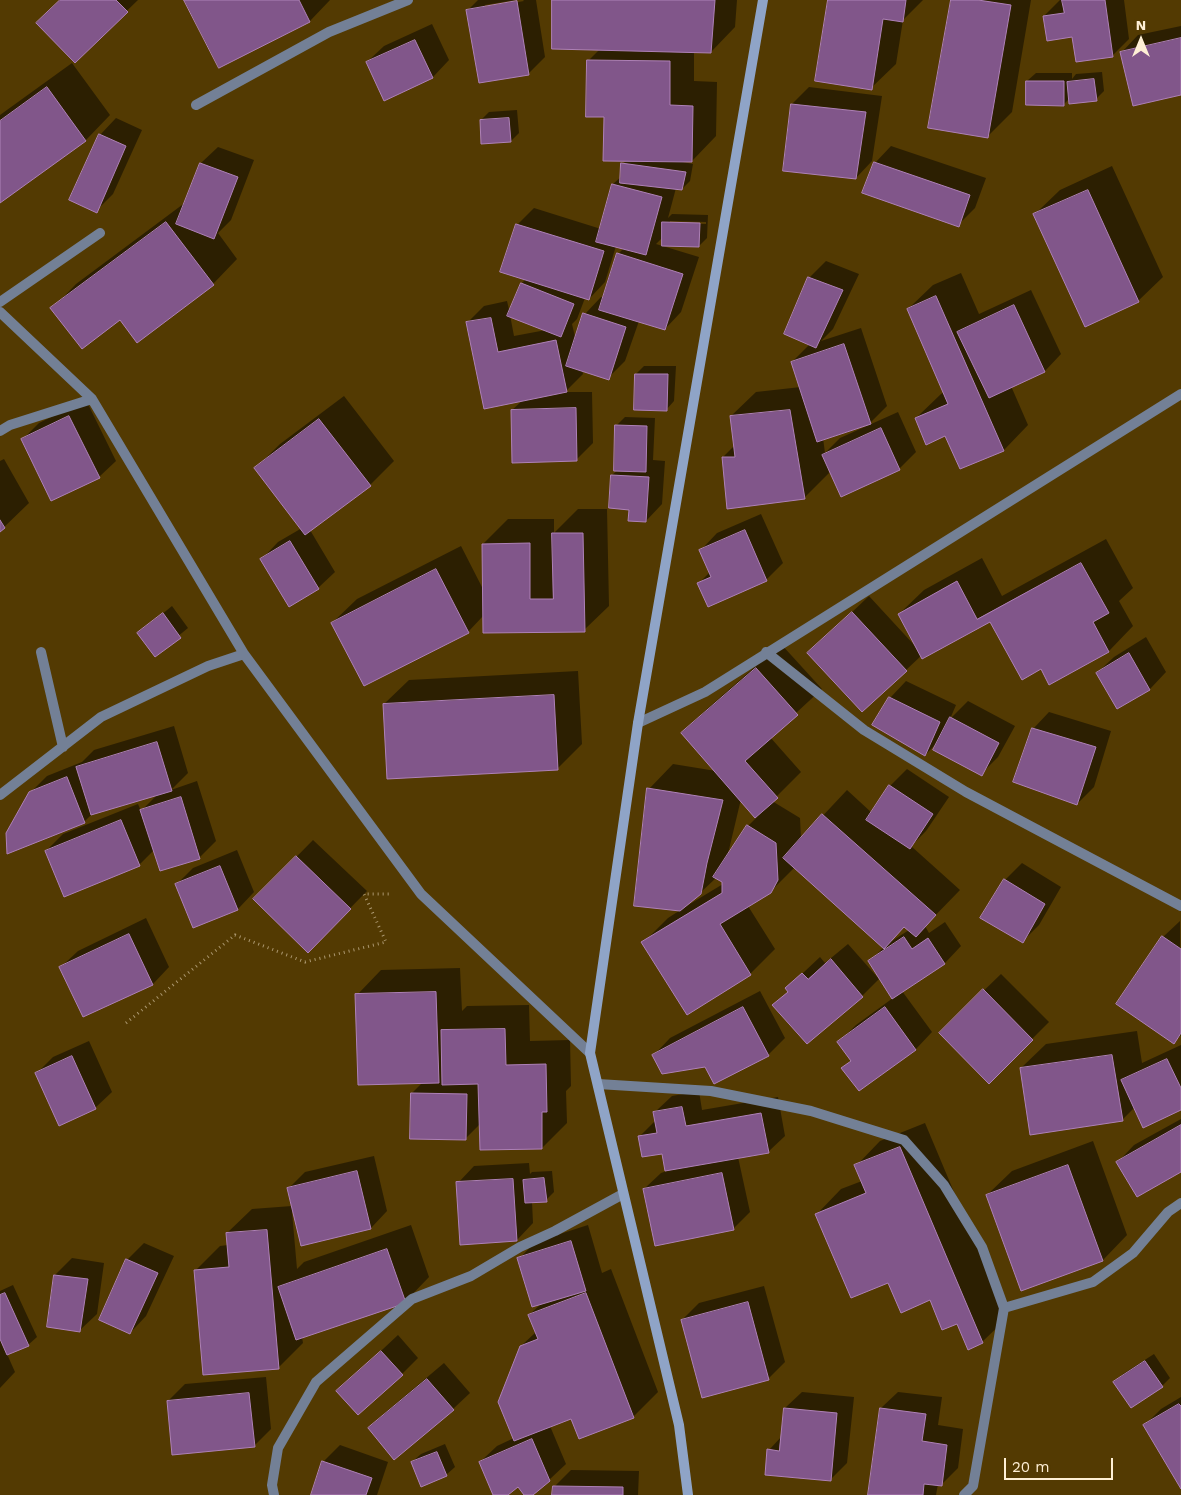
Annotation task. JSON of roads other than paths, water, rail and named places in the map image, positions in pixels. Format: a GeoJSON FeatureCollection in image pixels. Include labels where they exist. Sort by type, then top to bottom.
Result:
{"type":"FeatureCollection","features":[{"type":"Feature","properties":{"kind":"street"},"geometry":{"type":"LineString","coordinates":[[196,105],[329,32],[408,0]]}},
{"type":"Feature","properties":{"kind":"street"},"geometry":{"type":"LineString","coordinates":[[688,1495],[679,1425],[590,1053],[638,722],[763,0]]}},
{"type":"Feature","properties":{"kind":"street"},"geometry":{"type":"LineString","coordinates":[[0,302],[100,232]]}},
{"type":"Feature","properties":{"kind":"street"},"geometry":{"type":"LineString","coordinates":[[0,312],[92,399],[244,654],[421,894],[590,1053]]}},
{"type":"Feature","properties":{"kind":"street"},"geometry":{"type":"LineString","coordinates":[[638,722],[705,692],[766,652],[1181,394]]}},
{"type":"Feature","properties":{"kind":"street"},"geometry":{"type":"LineString","coordinates":[[0,431],[10,425],[92,399]]}},
{"type":"Feature","properties":{"kind":"street"},"geometry":{"type":"LineString","coordinates":[[41,652],[63,747]]}},
{"type":"Feature","properties":{"kind":"street"},"geometry":{"type":"LineString","coordinates":[[766,652],[864,730],[966,792],[1181,906]]}},
{"type":"Feature","properties":{"kind":"street"},"geometry":{"type":"LineString","coordinates":[[0,795],[101,717],[208,666],[244,654]]}},
{"type":"Feature","properties":{"kind":"street"},"geometry":{"type":"LineString","coordinates":[[598,1084],[711,1091],[811,1111],[904,1140],[944,1185],[982,1247],[1004,1308],[973,1486],[964,1495]]}},
{"type":"Feature","properties":{"kind":"street"},"geometry":{"type":"LineString","coordinates":[[274,1495],[272,1485],[278,1448],[316,1382],[412,1299],[471,1276],[520,1247],[623,1194]]}},
{"type":"Feature","properties":{"kind":"street"},"geometry":{"type":"LineString","coordinates":[[1004,1308],[1092,1282],[1133,1254],[1168,1212],[1181,1203]]}}]}
